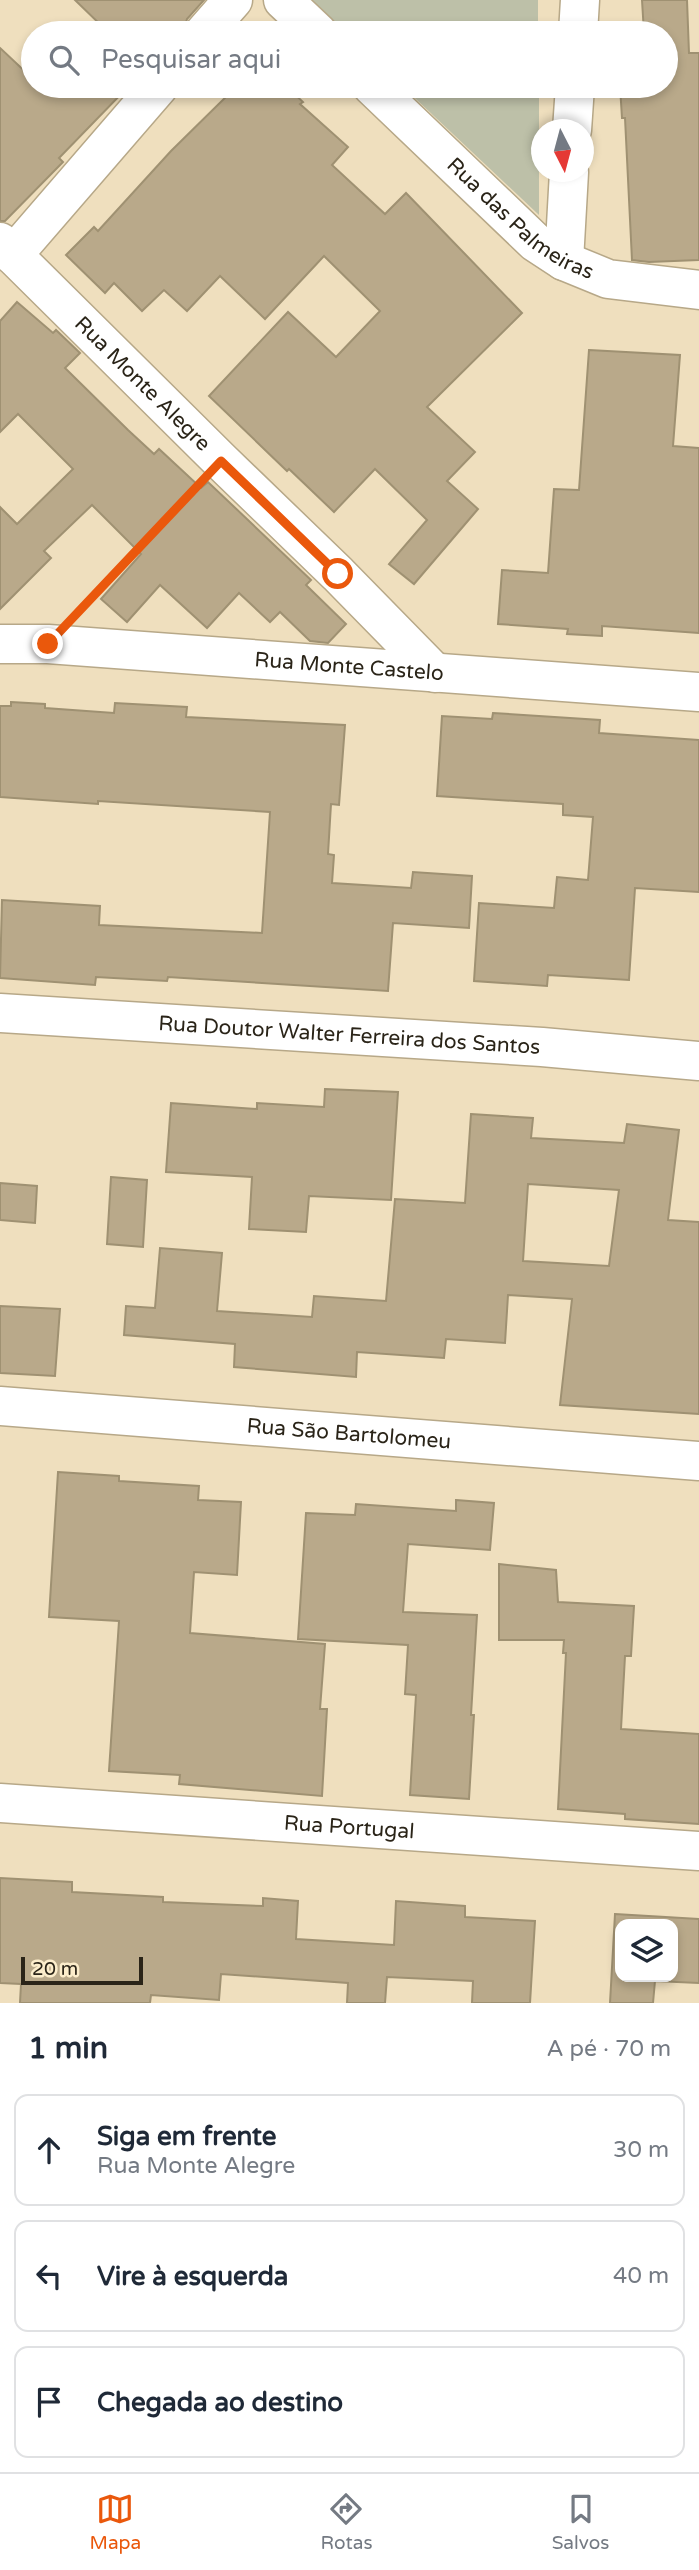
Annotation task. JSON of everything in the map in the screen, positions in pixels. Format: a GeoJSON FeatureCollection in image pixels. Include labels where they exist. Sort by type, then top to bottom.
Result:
{"type":"FeatureCollection","features":[{"type":"Feature","properties":{"kind":"street"},"geometry":{"type":"LineString","coordinates":[[215,21],[233,0]]}},
{"type":"Feature","properties":{"kind":"street"},"geometry":{"type":"LineString","coordinates":[[283,0],[305,21]]}},
{"type":"Feature","properties":{"kind":"street"},"geometry":{"type":"LineString","coordinates":[[579,21],[580,0]]}},
{"type":"Feature","properties":{"kind":"street"},"geometry":{"type":"LineString","coordinates":[[7,248],[148,98]]}},
{"type":"Feature","properties":{"kind":"street","name":"Rua das Palmeiras"},"geometry":{"type":"LineString","coordinates":[[385,98],[535,242],[564,261],[608,279],[699,290]]}},
{"type":"Feature","properties":{"kind":"street"},"geometry":{"type":"LineString","coordinates":[[573,119],[574,98]]}},
{"type":"Feature","properties":{"kind":"street"},"geometry":{"type":"LineString","coordinates":[[564,261],[568,182]]}},
{"type":"Feature","properties":{"kind":"street","name":"Rua Monte Alegre"},"geometry":{"type":"LineString","coordinates":[[7,248],[435,673]]}},
{"type":"Feature","properties":{"kind":"street","name":"Rua Monte Castelo"},"geometry":{"type":"LineString","coordinates":[[0,644],[48,644],[699,692]]}},
{"type":"Feature","properties":{"kind":"street","name":"Rua Doutor Walter Ferreira dos Santos"},"geometry":{"type":"LineString","coordinates":[[0,1013],[542,1047],[699,1061]]}},
{"type":"Feature","properties":{"kind":"street","name":"Rua São Bartolomeu"},"geometry":{"type":"LineString","coordinates":[[0,1406],[699,1461]]}},
{"type":"Feature","properties":{"kind":"street","name":"Rua Portugal"},"geometry":{"type":"LineString","coordinates":[[0,1803],[699,1851]]}},
{"type":"Feature","properties":{"kind":"path"},"geometry":{"type":"LineString","coordinates":[[48,644],[221,461]]}},
{"type":"Feature","properties":{"kind":"green space"},"geometry":{"type":"Polygon","coordinates":[[[312,0],[538,0],[538,21],[334,21],[312,0]]]}},
{"type":"Feature","properties":{"kind":"green space"},"geometry":{"type":"Polygon","coordinates":[[[415,98],[539,98],[539,119],[531,119],[531,182],[539,182],[539,215],[415,98]]]}},
{"type":"Feature","properties":{"kind":"building"},"geometry":{"type":"Polygon","coordinates":[[[75,0],[204,0],[186,21],[97,21],[75,0]]]}},
{"type":"Feature","properties":{"kind":"building"},"geometry":{"type":"Polygon","coordinates":[[[642,0],[687,0],[689,53],[699,53],[699,260],[632,260],[625,118],[622,118],[621,98],[678,98],[678,21],[643,21],[642,0]]]}},
{"type":"Feature","properties":{"kind":"building"},"geometry":{"type":"Polygon","coordinates":[[[0,48],[21,68],[21,98],[117,98],[59,158],[63,162],[5,221],[0,221],[0,48]]]}},
{"type":"Feature","properties":{"kind":"building"},"geometry":{"type":"Polygon","coordinates":[[[225,98],[299,98],[303,102],[300,104],[348,147],[332,165],[385,214],[406,193],[522,313],[427,407],[475,452],[447,481],[478,509],[414,584],[389,564],[427,520],[375,469],[334,512],[209,396],[288,312],[336,357],[380,311],[324,256],[265,319],[220,276],[187,311],[164,290],[142,311],[114,283],[105,293],[66,255],[94,227],[98,231],[171,151],[225,98]]]}},
{"type":"Feature","properties":{"kind":"building"},"geometry":{"type":"Polygon","coordinates":[[[17,302],[53,333],[56,330],[80,353],[65,368],[128,430],[154,454],[159,449],[201,488],[208,482],[311,580],[306,585],[346,624],[328,643],[310,641],[280,612],[270,622],[239,593],[207,628],[160,585],[127,622],[101,599],[141,554],[92,505],[44,551],[51,558],[0,609],[0,507],[17,524],[73,469],[18,414],[0,432],[0,321],[17,302]]]}},
{"type":"Feature","properties":{"kind":"building"},"geometry":{"type":"Polygon","coordinates":[[[589,350],[680,355],[673,446],[699,448],[699,633],[602,626],[602,636],[567,634],[568,629],[498,624],[502,570],[548,573],[554,489],[579,490],[589,350]]]}},
{"type":"Feature","properties":{"kind":"building"},"geometry":{"type":"Polygon","coordinates":[[[11,702],[45,704],[45,708],[114,713],[115,703],[187,707],[186,717],[345,725],[339,805],[331,804],[328,854],[334,855],[332,883],[411,888],[413,872],[472,876],[469,928],[393,923],[388,991],[168,977],[167,981],[96,977],[95,985],[0,978],[2,900],[100,906],[99,925],[262,933],[270,812],[0,797],[0,706],[11,706],[11,702]]]}},
{"type":"Feature","properties":{"kind":"building"},"geometry":{"type":"Polygon","coordinates":[[[493,713],[600,720],[599,733],[699,740],[699,892],[635,888],[629,980],[548,975],[547,986],[474,981],[479,903],[554,908],[557,877],[588,880],[593,817],[563,815],[563,804],[437,796],[442,716],[492,719],[493,713]]]}},
{"type":"Feature","properties":{"kind":"building"},"geometry":{"type":"Polygon","coordinates":[[[325,1089],[398,1092],[391,1200],[309,1196],[306,1232],[249,1229],[252,1177],[166,1172],[171,1103],[257,1109],[257,1103],[324,1107],[325,1089]]]}},
{"type":"Feature","properties":{"kind":"building"},"geometry":{"type":"Polygon","coordinates":[[[471,1114],[533,1118],[531,1138],[624,1143],[627,1124],[679,1130],[668,1220],[699,1222],[699,1414],[560,1405],[572,1299],[508,1295],[505,1343],[446,1339],[444,1358],[357,1352],[356,1377],[234,1367],[235,1344],[124,1335],[126,1306],[155,1308],[160,1248],[222,1253],[217,1311],[312,1317],[314,1296],[386,1301],[395,1199],[465,1203],[471,1114]],[[528,1184],[523,1261],[609,1266],[619,1190],[528,1184]]]}},
{"type":"Feature","properties":{"kind":"building"},"geometry":{"type":"Polygon","coordinates":[[[111,1177],[147,1180],[143,1247],[107,1244],[111,1177]]]}},
{"type":"Feature","properties":{"kind":"building"},"geometry":{"type":"Polygon","coordinates":[[[0,1183],[37,1186],[35,1223],[0,1220],[0,1183]]]}},
{"type":"Feature","properties":{"kind":"building"},"geometry":{"type":"Polygon","coordinates":[[[0,1306],[60,1309],[55,1376],[0,1373],[0,1306]]]}},
{"type":"Feature","properties":{"kind":"building"},"geometry":{"type":"Polygon","coordinates":[[[58,1472],[119,1476],[119,1481],[199,1486],[198,1500],[241,1502],[237,1575],[194,1572],[190,1633],[325,1644],[320,1709],[327,1709],[322,1796],[179,1784],[180,1775],[109,1771],[119,1621],[49,1617],[58,1472]]]}},
{"type":"Feature","properties":{"kind":"building"},"geometry":{"type":"Polygon","coordinates":[[[456,1500],[494,1503],[490,1550],[408,1544],[403,1612],[477,1615],[469,1799],[410,1795],[416,1695],[405,1694],[408,1645],[298,1639],[306,1513],[355,1515],[356,1504],[456,1511],[456,1500]]]}},
{"type":"Feature","properties":{"kind":"building"},"geometry":{"type":"Polygon","coordinates":[[[499,1564],[556,1570],[558,1602],[634,1606],[631,1656],[625,1656],[621,1729],[699,1734],[699,1824],[625,1819],[625,1814],[558,1809],[566,1653],[563,1653],[564,1640],[499,1640],[499,1564]]]}},
{"type":"Feature","properties":{"kind":"building"},"geometry":{"type":"Polygon","coordinates":[[[0,1878],[72,1882],[72,1892],[163,1897],[163,1902],[263,1906],[263,1898],[298,1901],[296,1939],[394,1945],[396,1901],[465,1906],[465,1917],[535,1921],[530,2003],[472,2003],[473,1981],[387,1977],[385,2003],[347,2003],[348,1983],[221,1974],[219,2000],[151,1995],[150,2003],[20,2003],[21,1984],[0,1983],[0,1878]]]}},
{"type":"Feature","properties":{"kind":"building"},"geometry":{"type":"Polygon","coordinates":[[[615,1914],[699,1919],[699,1983],[677,1982],[678,1919],[615,1919],[615,1982],[655,1982],[653,2003],[610,2003],[615,1914]]]}},
{"type":"Feature","properties":{"kind":"route"},"geometry":{"type":"LineString","coordinates":[[48,644],[221,461],[338,574]]}}]}
